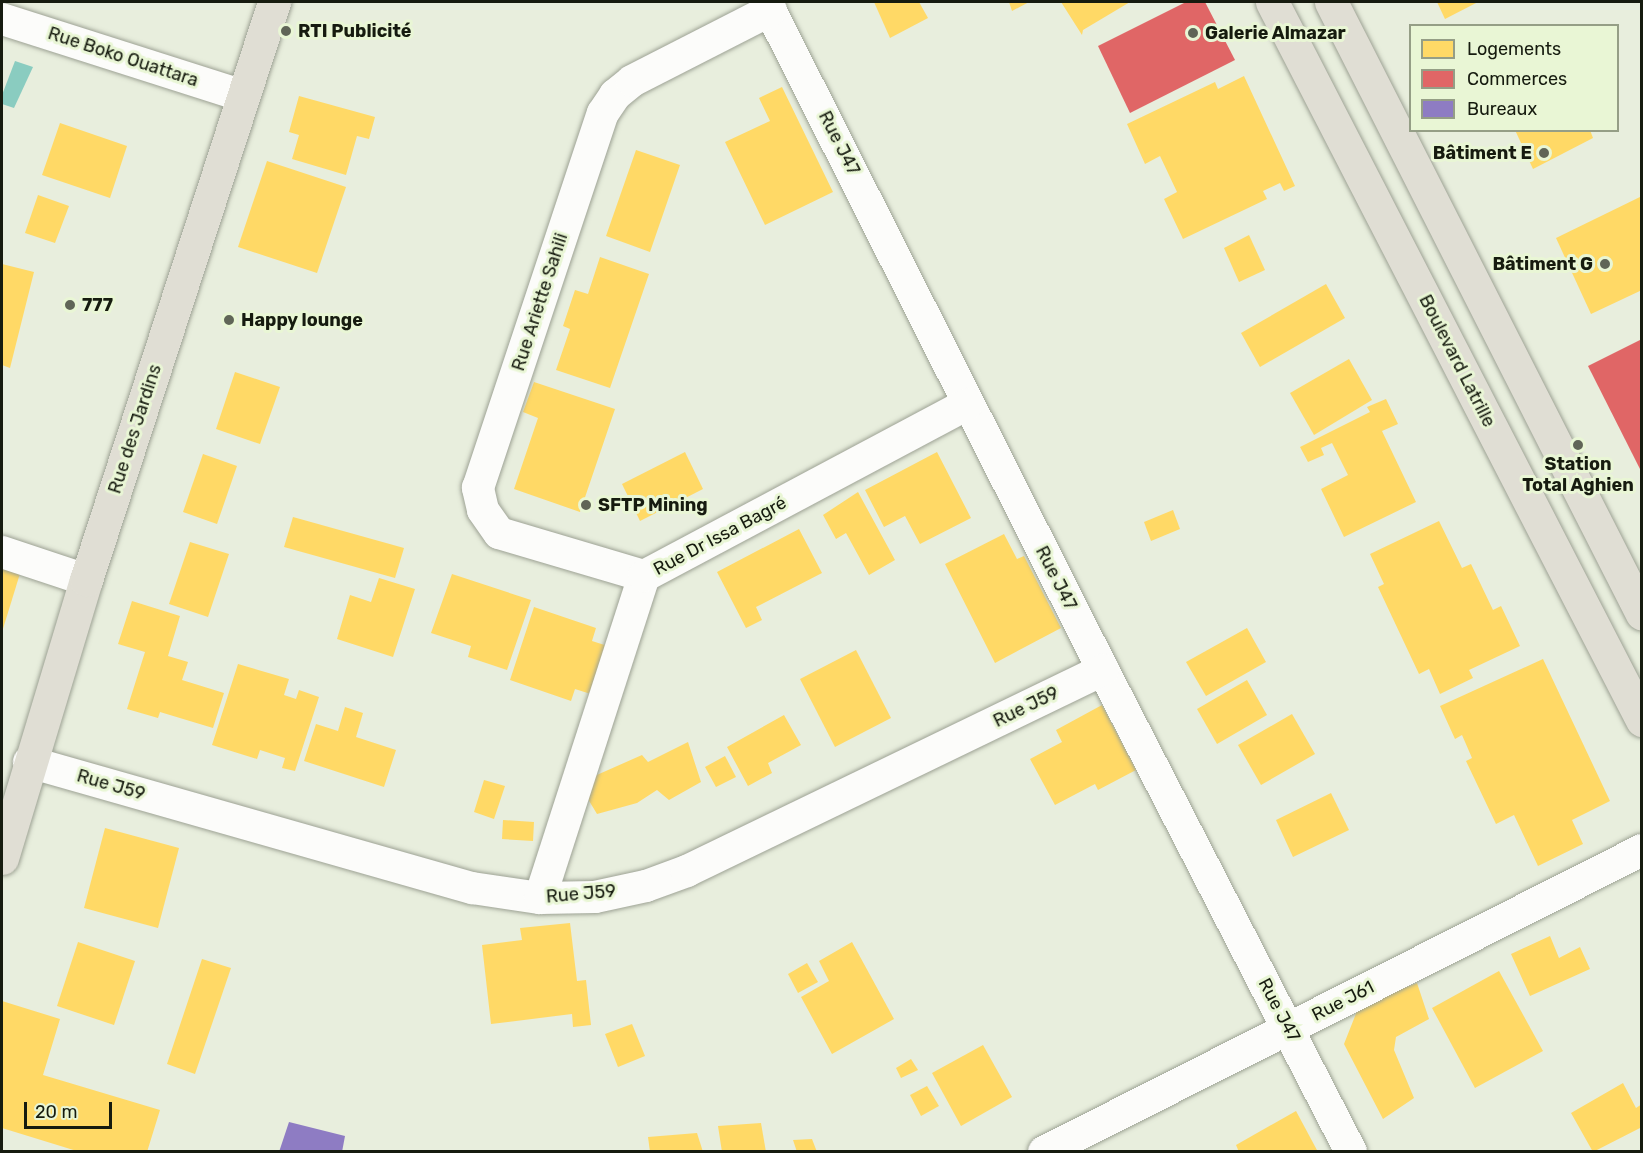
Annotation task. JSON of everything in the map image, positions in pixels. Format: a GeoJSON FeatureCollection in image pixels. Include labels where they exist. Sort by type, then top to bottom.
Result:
{"type":"FeatureCollection","features":[{"type":"Feature","properties":{"kind":"main road","name":"Rue des Jardins"},"geometry":{"type":"LineString","coordinates":[[2,858],[29,762],[86,580],[274,2]]}},
{"type":"Feature","properties":{"kind":"main road","name":"Boulevard Latrille"},"geometry":{"type":"LineString","coordinates":[[1272,2],[1641,720]]}},
{"type":"Feature","properties":{"kind":"main road"},"geometry":{"type":"LineString","coordinates":[[1331,2],[1641,614]]}},
{"type":"Feature","properties":{"kind":"street","name":"Rue J47"},"geometry":{"type":"LineString","coordinates":[[768,6],[1102,670],[1289,1028],[1351,1152]]}},
{"type":"Feature","properties":{"kind":"street","name":"Rue Ariette Sahili"},"geometry":{"type":"LineString","coordinates":[[644,576],[499,533],[483,510],[478,488],[603,113],[615,95],[632,81],[768,6]]}},
{"type":"Feature","properties":{"kind":"street","name":"Rue Boko Ouattara"},"geometry":{"type":"LineString","coordinates":[[2,19],[244,96]]}},
{"type":"Feature","properties":{"kind":"street","name":"Rue Dr Issa Bagré"},"geometry":{"type":"LineString","coordinates":[[540,898],[644,576],[967,404]]}},
{"type":"Feature","properties":{"kind":"street"},"geometry":{"type":"LineString","coordinates":[[2,552],[86,580]]}},
{"type":"Feature","properties":{"kind":"street","name":"Rue J59"},"geometry":{"type":"LineString","coordinates":[[29,762],[472,888],[540,898],[595,897],[646,886],[687,871],[1102,670]]}},
{"type":"Feature","properties":{"kind":"street","name":"Rue J61"},"geometry":{"type":"LineString","coordinates":[[1044,1152],[1641,850]]}},
{"type":"Feature","properties":{"kind":"water"},"geometry":{"type":"Polygon","coordinates":[[[15,61],[33,67],[14,108],[2,104],[2,95],[15,61]]]}},
{"type":"Feature","properties":{"kind":"building: Logements"},"geometry":{"type":"Polygon","coordinates":[[[874,2],[919,2],[928,18],[890,38],[874,2]]]}},
{"type":"Feature","properties":{"kind":"building: Logements"},"geometry":{"type":"Polygon","coordinates":[[[1009,2],[1029,2],[1012,11],[1009,2]]]}},
{"type":"Feature","properties":{"kind":"building: Logements"},"geometry":{"type":"Polygon","coordinates":[[[1061,2],[1130,2],[1083,30],[1082,35],[1061,2]]]}},
{"type":"Feature","properties":{"kind":"building: Logements"},"geometry":{"type":"Polygon","coordinates":[[[1437,2],[1478,2],[1445,19],[1437,2]]]}},
{"type":"Feature","properties":{"kind":"building: Logements"},"geometry":{"type":"Polygon","coordinates":[[[1244,76],[1295,186],[1284,191],[1280,183],[1263,191],[1267,199],[1183,239],[1164,199],[1177,192],[1160,156],[1145,164],[1127,124],[1215,82],[1218,89],[1244,76]]]}},
{"type":"Feature","properties":{"kind":"building: Logements"},"geometry":{"type":"Polygon","coordinates":[[[782,87],[833,192],[765,225],[725,142],[770,121],[759,98],[782,87]]]}},
{"type":"Feature","properties":{"kind":"building: Logements"},"geometry":{"type":"Polygon","coordinates":[[[299,96],[375,117],[369,139],[357,136],[346,175],[292,159],[299,135],[289,132],[299,96]]]}},
{"type":"Feature","properties":{"kind":"building: Logements"},"geometry":{"type":"Polygon","coordinates":[[[60,123],[127,146],[110,198],[42,175],[60,123]]]}},
{"type":"Feature","properties":{"kind":"building: Logements","name":"Bâtiment E"},"geometry":{"type":"Polygon","coordinates":[[[1516,132],[1591,132],[1593,138],[1533,169],[1516,132]]]}},
{"type":"Feature","properties":{"kind":"building: Logements"},"geometry":{"type":"Polygon","coordinates":[[[636,150],[680,165],[650,252],[606,236],[636,150]]]}},
{"type":"Feature","properties":{"kind":"building: Logements"},"geometry":{"type":"Polygon","coordinates":[[[267,161],[346,187],[317,273],[238,247],[267,161]]]}},
{"type":"Feature","properties":{"kind":"building: Logements"},"geometry":{"type":"Polygon","coordinates":[[[38,195],[69,206],[55,243],[25,233],[38,195]]]}},
{"type":"Feature","properties":{"kind":"building: Logements","name":"Bâtiment G"},"geometry":{"type":"Polygon","coordinates":[[[1642,196],[1642,290],[1591,314],[1556,238],[1642,196]]]}},
{"type":"Feature","properties":{"kind":"building: Logements"},"geometry":{"type":"Polygon","coordinates":[[[1249,235],[1265,270],[1239,282],[1224,248],[1249,235]]]}},
{"type":"Feature","properties":{"kind":"building: Logements"},"geometry":{"type":"Polygon","coordinates":[[[600,257],[649,274],[610,388],[556,370],[570,329],[563,326],[575,290],[588,294],[600,257]]]}},
{"type":"Feature","properties":{"kind":"building: Logements"},"geometry":{"type":"Polygon","coordinates":[[[2,264],[34,272],[10,368],[2,365],[2,264]]]}},
{"type":"Feature","properties":{"kind":"building: Logements"},"geometry":{"type":"Polygon","coordinates":[[[1326,284],[1345,318],[1260,367],[1241,333],[1326,284]]]}},
{"type":"Feature","properties":{"kind":"building: Logements"},"geometry":{"type":"Polygon","coordinates":[[[1349,359],[1372,400],[1314,435],[1290,393],[1349,359]]]}},
{"type":"Feature","properties":{"kind":"building: Logements"},"geometry":{"type":"Polygon","coordinates":[[[235,372],[280,387],[260,444],[216,429],[235,372]]]}},
{"type":"Feature","properties":{"kind":"building: Logements"},"geometry":{"type":"Polygon","coordinates":[[[534,382],[615,409],[580,512],[514,489],[538,418],[523,412],[534,382]]]}},
{"type":"Feature","properties":{"kind":"building: Logements"},"geometry":{"type":"Polygon","coordinates":[[[1386,399],[1398,424],[1382,431],[1416,502],[1344,537],[1321,489],[1348,475],[1332,443],[1321,448],[1324,455],[1308,462],[1300,447],[1370,412],[1367,407],[1386,399]]]}},
{"type":"Feature","properties":{"kind":"building: Logements"},"geometry":{"type":"Polygon","coordinates":[[[685,452],[703,489],[640,521],[622,484],[685,452]]]}},
{"type":"Feature","properties":{"kind":"building: Logements"},"geometry":{"type":"Polygon","coordinates":[[[937,452],[971,518],[920,544],[905,516],[884,527],[865,490],[937,452]]]}},
{"type":"Feature","properties":{"kind":"building: Logements"},"geometry":{"type":"Polygon","coordinates":[[[203,454],[237,466],[217,524],[183,512],[203,454]]]}},
{"type":"Feature","properties":{"kind":"building: Logements"},"geometry":{"type":"Polygon","coordinates":[[[858,492],[895,560],[869,575],[846,533],[836,539],[823,515],[858,492]]]}},
{"type":"Feature","properties":{"kind":"building: Logements"},"geometry":{"type":"Polygon","coordinates":[[[1173,510],[1180,529],[1151,541],[1144,522],[1173,510]]]}},
{"type":"Feature","properties":{"kind":"building: Logements"},"geometry":{"type":"Polygon","coordinates":[[[293,517],[404,548],[395,578],[284,547],[293,517]]]}},
{"type":"Feature","properties":{"kind":"building: Logements"},"geometry":{"type":"Polygon","coordinates":[[[1439,521],[1462,568],[1471,564],[1493,610],[1501,606],[1520,646],[1469,670],[1473,678],[1440,694],[1429,669],[1419,674],[1378,587],[1384,584],[1370,554],[1439,521]]]}},
{"type":"Feature","properties":{"kind":"building: Logements"},"geometry":{"type":"Polygon","coordinates":[[[799,529],[822,573],[756,607],[762,620],[746,628],[717,572],[799,529]]]}},
{"type":"Feature","properties":{"kind":"building: Logements"},"geometry":{"type":"Polygon","coordinates":[[[1004,534],[1017,559],[1024,556],[1061,628],[995,663],[945,564],[1004,534]]]}},
{"type":"Feature","properties":{"kind":"building: Logements"},"geometry":{"type":"Polygon","coordinates":[[[190,542],[229,554],[208,617],[169,604],[190,542]]]}},
{"type":"Feature","properties":{"kind":"building: Logements"},"geometry":{"type":"Polygon","coordinates":[[[2,560],[22,567],[2,632],[2,560]]]}},
{"type":"Feature","properties":{"kind":"building: Logements"},"geometry":{"type":"Polygon","coordinates":[[[452,574],[531,600],[507,670],[468,657],[471,646],[431,633],[452,574]]]}},
{"type":"Feature","properties":{"kind":"building: Logements"},"geometry":{"type":"Polygon","coordinates":[[[379,578],[415,589],[393,657],[337,639],[350,595],[371,602],[379,578]]]}},
{"type":"Feature","properties":{"kind":"building: Logements"},"geometry":{"type":"Polygon","coordinates":[[[132,601],[180,616],[168,656],[188,662],[182,680],[224,693],[213,728],[160,712],[158,718],[127,709],[145,652],[118,644],[132,601]]]}},
{"type":"Feature","properties":{"kind":"building: Logements"},"geometry":{"type":"Polygon","coordinates":[[[534,607],[596,628],[592,641],[614,648],[597,696],[575,689],[571,701],[510,680],[534,607]]]}},
{"type":"Feature","properties":{"kind":"building: Logements"},"geometry":{"type":"Polygon","coordinates":[[[1247,628],[1266,662],[1206,696],[1186,662],[1247,628]]]}},
{"type":"Feature","properties":{"kind":"building: Logements"},"geometry":{"type":"Polygon","coordinates":[[[856,650],[891,718],[835,747],[800,679],[856,650]]]}},
{"type":"Feature","properties":{"kind":"building: Logements"},"geometry":{"type":"Polygon","coordinates":[[[1543,659],[1610,801],[1572,820],[1583,844],[1538,866],[1514,815],[1496,824],[1466,761],[1472,758],[1462,735],[1455,739],[1440,706],[1543,659]]]}},
{"type":"Feature","properties":{"kind":"building: Logements"},"geometry":{"type":"Polygon","coordinates":[[[238,664],[289,679],[284,695],[296,699],[299,690],[319,697],[295,771],[282,768],[285,758],[260,750],[257,759],[212,745],[238,664]]]}},
{"type":"Feature","properties":{"kind":"building: Logements"},"geometry":{"type":"Polygon","coordinates":[[[1247,680],[1267,715],[1217,744],[1197,709],[1247,680]]]}},
{"type":"Feature","properties":{"kind":"building: Logements"},"geometry":{"type":"Polygon","coordinates":[[[1102,705],[1136,770],[1098,790],[1095,784],[1055,805],[1030,759],[1062,742],[1056,730],[1102,705]]]}},
{"type":"Feature","properties":{"kind":"building: Logements"},"geometry":{"type":"Polygon","coordinates":[[[345,707],[363,713],[356,737],[396,750],[384,787],[304,761],[316,724],[338,731],[345,707]]]}},
{"type":"Feature","properties":{"kind":"building: Logements"},"geometry":{"type":"Polygon","coordinates":[[[1292,714],[1315,754],[1261,785],[1238,745],[1292,714]]]}},
{"type":"Feature","properties":{"kind":"building: Logements"},"geometry":{"type":"Polygon","coordinates":[[[784,715],[801,745],[768,763],[772,773],[748,786],[727,747],[784,715]]]}},
{"type":"Feature","properties":{"kind":"building: Logements"},"geometry":{"type":"Polygon","coordinates":[[[688,742],[701,782],[669,800],[657,790],[637,803],[597,814],[582,789],[590,778],[642,755],[648,762],[688,742]]]}},
{"type":"Feature","properties":{"kind":"building: Logements"},"geometry":{"type":"Polygon","coordinates":[[[725,756],[736,777],[716,787],[705,767],[725,756]]]}},
{"type":"Feature","properties":{"kind":"building: Logements"},"geometry":{"type":"Polygon","coordinates":[[[484,780],[505,786],[494,819],[474,812],[484,780]]]}},
{"type":"Feature","properties":{"kind":"building: Logements"},"geometry":{"type":"Polygon","coordinates":[[[1331,793],[1349,830],[1293,857],[1276,820],[1331,793]]]}},
{"type":"Feature","properties":{"kind":"building: Logements"},"geometry":{"type":"Polygon","coordinates":[[[503,820],[534,822],[533,841],[502,839],[503,820]]]}},
{"type":"Feature","properties":{"kind":"building: Logements"},"geometry":{"type":"Polygon","coordinates":[[[105,828],[179,848],[158,928],[84,908],[105,828]]]}},
{"type":"Feature","properties":{"kind":"building: Logements"},"geometry":{"type":"Polygon","coordinates":[[[570,923],[577,981],[586,980],[591,1025],[573,1027],[572,1014],[491,1024],[482,945],[522,940],[520,928],[570,923]]]}},
{"type":"Feature","properties":{"kind":"building: Logements"},"geometry":{"type":"Polygon","coordinates":[[[1550,936],[1559,958],[1580,947],[1590,969],[1530,996],[1511,954],[1550,936]]]}},
{"type":"Feature","properties":{"kind":"building: Logements"},"geometry":{"type":"Polygon","coordinates":[[[78,942],[135,961],[114,1025],[57,1006],[78,942]]]}},
{"type":"Feature","properties":{"kind":"building: Logements"},"geometry":{"type":"Polygon","coordinates":[[[852,942],[894,1019],[832,1054],[801,997],[829,981],[819,961],[852,942]]]}},
{"type":"Feature","properties":{"kind":"building: Logements"},"geometry":{"type":"Polygon","coordinates":[[[202,959],[231,968],[195,1074],[167,1064],[202,959]]]}},
{"type":"Feature","properties":{"kind":"building: Logements"},"geometry":{"type":"Polygon","coordinates":[[[807,963],[818,982],[798,993],[788,974],[807,963]]]}},
{"type":"Feature","properties":{"kind":"building: Logements"},"geometry":{"type":"Polygon","coordinates":[[[1499,971],[1543,1051],[1475,1088],[1432,1008],[1499,971]]]}},
{"type":"Feature","properties":{"kind":"building: Logements"},"geometry":{"type":"Polygon","coordinates":[[[1417,983],[1429,1019],[1396,1037],[1394,1050],[1414,1098],[1383,1119],[1344,1044],[1359,1006],[1417,983]]]}},
{"type":"Feature","properties":{"kind":"building: Logements"},"geometry":{"type":"Polygon","coordinates":[[[2,1001],[60,1019],[43,1075],[160,1110],[147,1152],[80,1152],[2,1128],[2,1001]]]}},
{"type":"Feature","properties":{"kind":"building: Logements"},"geometry":{"type":"Polygon","coordinates":[[[632,1024],[645,1056],[618,1067],[605,1034],[632,1024]]]}},
{"type":"Feature","properties":{"kind":"building: Logements"},"geometry":{"type":"Polygon","coordinates":[[[983,1045],[1012,1097],[961,1126],[932,1073],[983,1045]]]}},
{"type":"Feature","properties":{"kind":"building: Logements"},"geometry":{"type":"Polygon","coordinates":[[[911,1059],[918,1070],[901,1078],[896,1068],[911,1059]]]}},
{"type":"Feature","properties":{"kind":"building: Logements"},"geometry":{"type":"Polygon","coordinates":[[[1623,1083],[1636,1108],[1642,1104],[1642,1127],[1593,1152],[1571,1113],[1623,1083]]]}},
{"type":"Feature","properties":{"kind":"building: Logements"},"geometry":{"type":"Polygon","coordinates":[[[927,1086],[939,1106],[921,1116],[910,1095],[927,1086]]]}},
{"type":"Feature","properties":{"kind":"building: Logements"},"geometry":{"type":"Polygon","coordinates":[[[1296,1111],[1318,1152],[1239,1152],[1236,1145],[1296,1111]]]}},
{"type":"Feature","properties":{"kind":"building: Logements"},"geometry":{"type":"Polygon","coordinates":[[[761,1123],[766,1152],[722,1152],[718,1126],[761,1123]]]}},
{"type":"Feature","properties":{"kind":"building: Logements"},"geometry":{"type":"Polygon","coordinates":[[[697,1133],[703,1152],[650,1152],[648,1137],[697,1133]]]}},
{"type":"Feature","properties":{"kind":"building: Logements"},"geometry":{"type":"Polygon","coordinates":[[[812,1139],[817,1152],[797,1152],[793,1140],[812,1139]]]}},
{"type":"Feature","properties":{"kind":"building: Commerces"},"geometry":{"type":"Polygon","coordinates":[[[1186,2],[1205,2],[1235,60],[1130,113],[1098,46],[1186,2]]]}},
{"type":"Feature","properties":{"kind":"building: Commerces"},"geometry":{"type":"Polygon","coordinates":[[[1642,339],[1642,473],[1588,366],[1642,339]]]}},
{"type":"Feature","properties":{"kind":"building: Bureaux"},"geometry":{"type":"Polygon","coordinates":[[[289,1122],[345,1136],[342,1152],[279,1152],[289,1122]]]}},
{"type":"Feature","properties":{"kind":"place","name":"RTI Publicité"},"geometry":{"type":"Point","coordinates":[286,31]}},
{"type":"Feature","properties":{"kind":"place","name":"Galerie Almazar"},"geometry":{"type":"Point","coordinates":[1193,33]}},
{"type":"Feature","properties":{"kind":"place","name":"Bâtiment E"},"geometry":{"type":"Point","coordinates":[1544,153]}},
{"type":"Feature","properties":{"kind":"place","name":"Bâtiment G"},"geometry":{"type":"Point","coordinates":[1605,264]}},
{"type":"Feature","properties":{"kind":"place","name":"777"},"geometry":{"type":"Point","coordinates":[70,305]}},
{"type":"Feature","properties":{"kind":"place","name":"Happy lounge"},"geometry":{"type":"Point","coordinates":[229,320]}},
{"type":"Feature","properties":{"kind":"place","name":"Station Total Aghien"},"geometry":{"type":"Point","coordinates":[1578,445]}},
{"type":"Feature","properties":{"kind":"place","name":"SFTP Mining"},"geometry":{"type":"Point","coordinates":[586,505]}}]}
